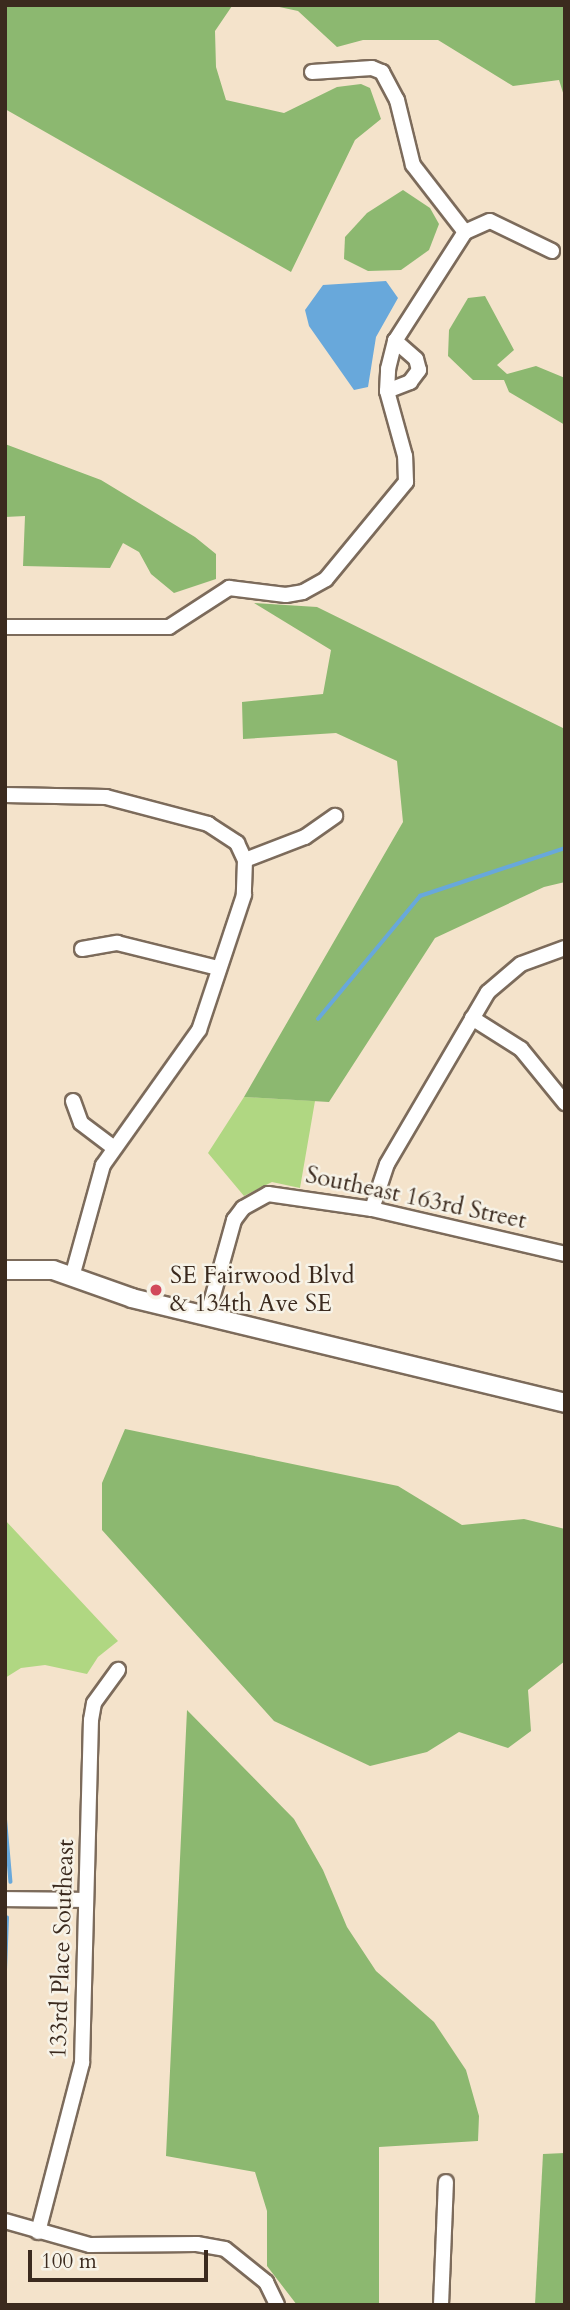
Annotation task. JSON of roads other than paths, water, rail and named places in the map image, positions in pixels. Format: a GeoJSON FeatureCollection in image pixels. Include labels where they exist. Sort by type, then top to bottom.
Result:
{"type":"FeatureCollection","features":[{"type":"Feature","properties":{"kind":"street"},"geometry":{"type":"LineString","coordinates":[[312,72],[372,68],[382,72],[397,100],[413,165],[465,232]]}},
{"type":"Feature","properties":{"kind":"street"},"geometry":{"type":"LineString","coordinates":[[5,628],[169,627],[229,588],[241,586],[286,594],[313,587],[391,505],[405,482],[405,456],[387,391],[395,341],[465,232],[490,221],[552,251]]}},
{"type":"Feature","properties":{"kind":"street"},"geometry":{"type":"LineString","coordinates":[[387,391],[410,382],[419,370],[416,359],[395,341]]}},
{"type":"Feature","properties":{"kind":"street"},"geometry":{"type":"LineString","coordinates":[[5,795],[106,797],[208,824],[237,844],[245,860],[244,895],[199,1030],[157,1094],[113,1147],[103,1165],[72,1277]]}},
{"type":"Feature","properties":{"kind":"street"},"geometry":{"type":"LineString","coordinates":[[245,860],[305,837],[335,816]]}},
{"type":"Feature","properties":{"kind":"street"},"geometry":{"type":"LineString","coordinates":[[82,949],[117,943],[218,968]]}},
{"type":"Feature","properties":{"kind":"street"},"geometry":{"type":"LineString","coordinates":[[372,1209],[387,1164],[472,1018],[496,984],[541,953],[565,948]]}},
{"type":"Feature","properties":{"kind":"street"},"geometry":{"type":"LineString","coordinates":[[472,1018],[521,1049],[565,1103]]}},
{"type":"Feature","properties":{"kind":"street"},"geometry":{"type":"LineString","coordinates":[[74,1101],[81,1123],[113,1147]]}},
{"type":"Feature","properties":{"kind":"street","name":"Southeast 163rd Street"},"geometry":{"type":"LineString","coordinates":[[207,1317],[234,1220],[257,1199],[284,1193],[372,1209],[565,1254]]}},
{"type":"Feature","properties":{"kind":"street"},"geometry":{"type":"LineString","coordinates":[[5,1270],[37,1268],[132,1298],[565,1403]]}},
{"type":"Feature","properties":{"kind":"street","name":"133rd Place Southeast"},"geometry":{"type":"LineString","coordinates":[[38,2232],[82,2063],[90,1720],[94,1703],[118,1670]]}},
{"type":"Feature","properties":{"kind":"street"},"geometry":{"type":"LineString","coordinates":[[5,1899],[86,1900]]}},
{"type":"Feature","properties":{"kind":"street"},"geometry":{"type":"LineString","coordinates":[[441,2305],[446,2182]]}},
{"type":"Feature","properties":{"kind":"street"},"geometry":{"type":"LineString","coordinates":[[5,2221],[90,2245],[197,2244],[225,2249],[266,2283],[277,2305]]}},
{"type":"Feature","properties":{"kind":"water"},"geometry":{"type":"Polygon","coordinates":[[[386,281],[398,298],[376,337],[368,387],[354,390],[309,326],[305,310],[323,285],[386,281]]]}},
{"type":"Feature","properties":{"kind":"waterway"},"geometry":{"type":"LineString","coordinates":[[318,1019],[420,896],[565,848]]}},
{"type":"Feature","properties":{"kind":"waterway"},"geometry":{"type":"LineString","coordinates":[[5,1814],[11,1882]]}},
{"type":"Feature","properties":{"kind":"waterway"},"geometry":{"type":"LineString","coordinates":[[5,1970],[7,1918]]}},
{"type":"Feature","properties":{"kind":"place","name":"SE Fairwood Blvd & 134th Ave SE"},"geometry":{"type":"Point","coordinates":[156,1290]}}]}
